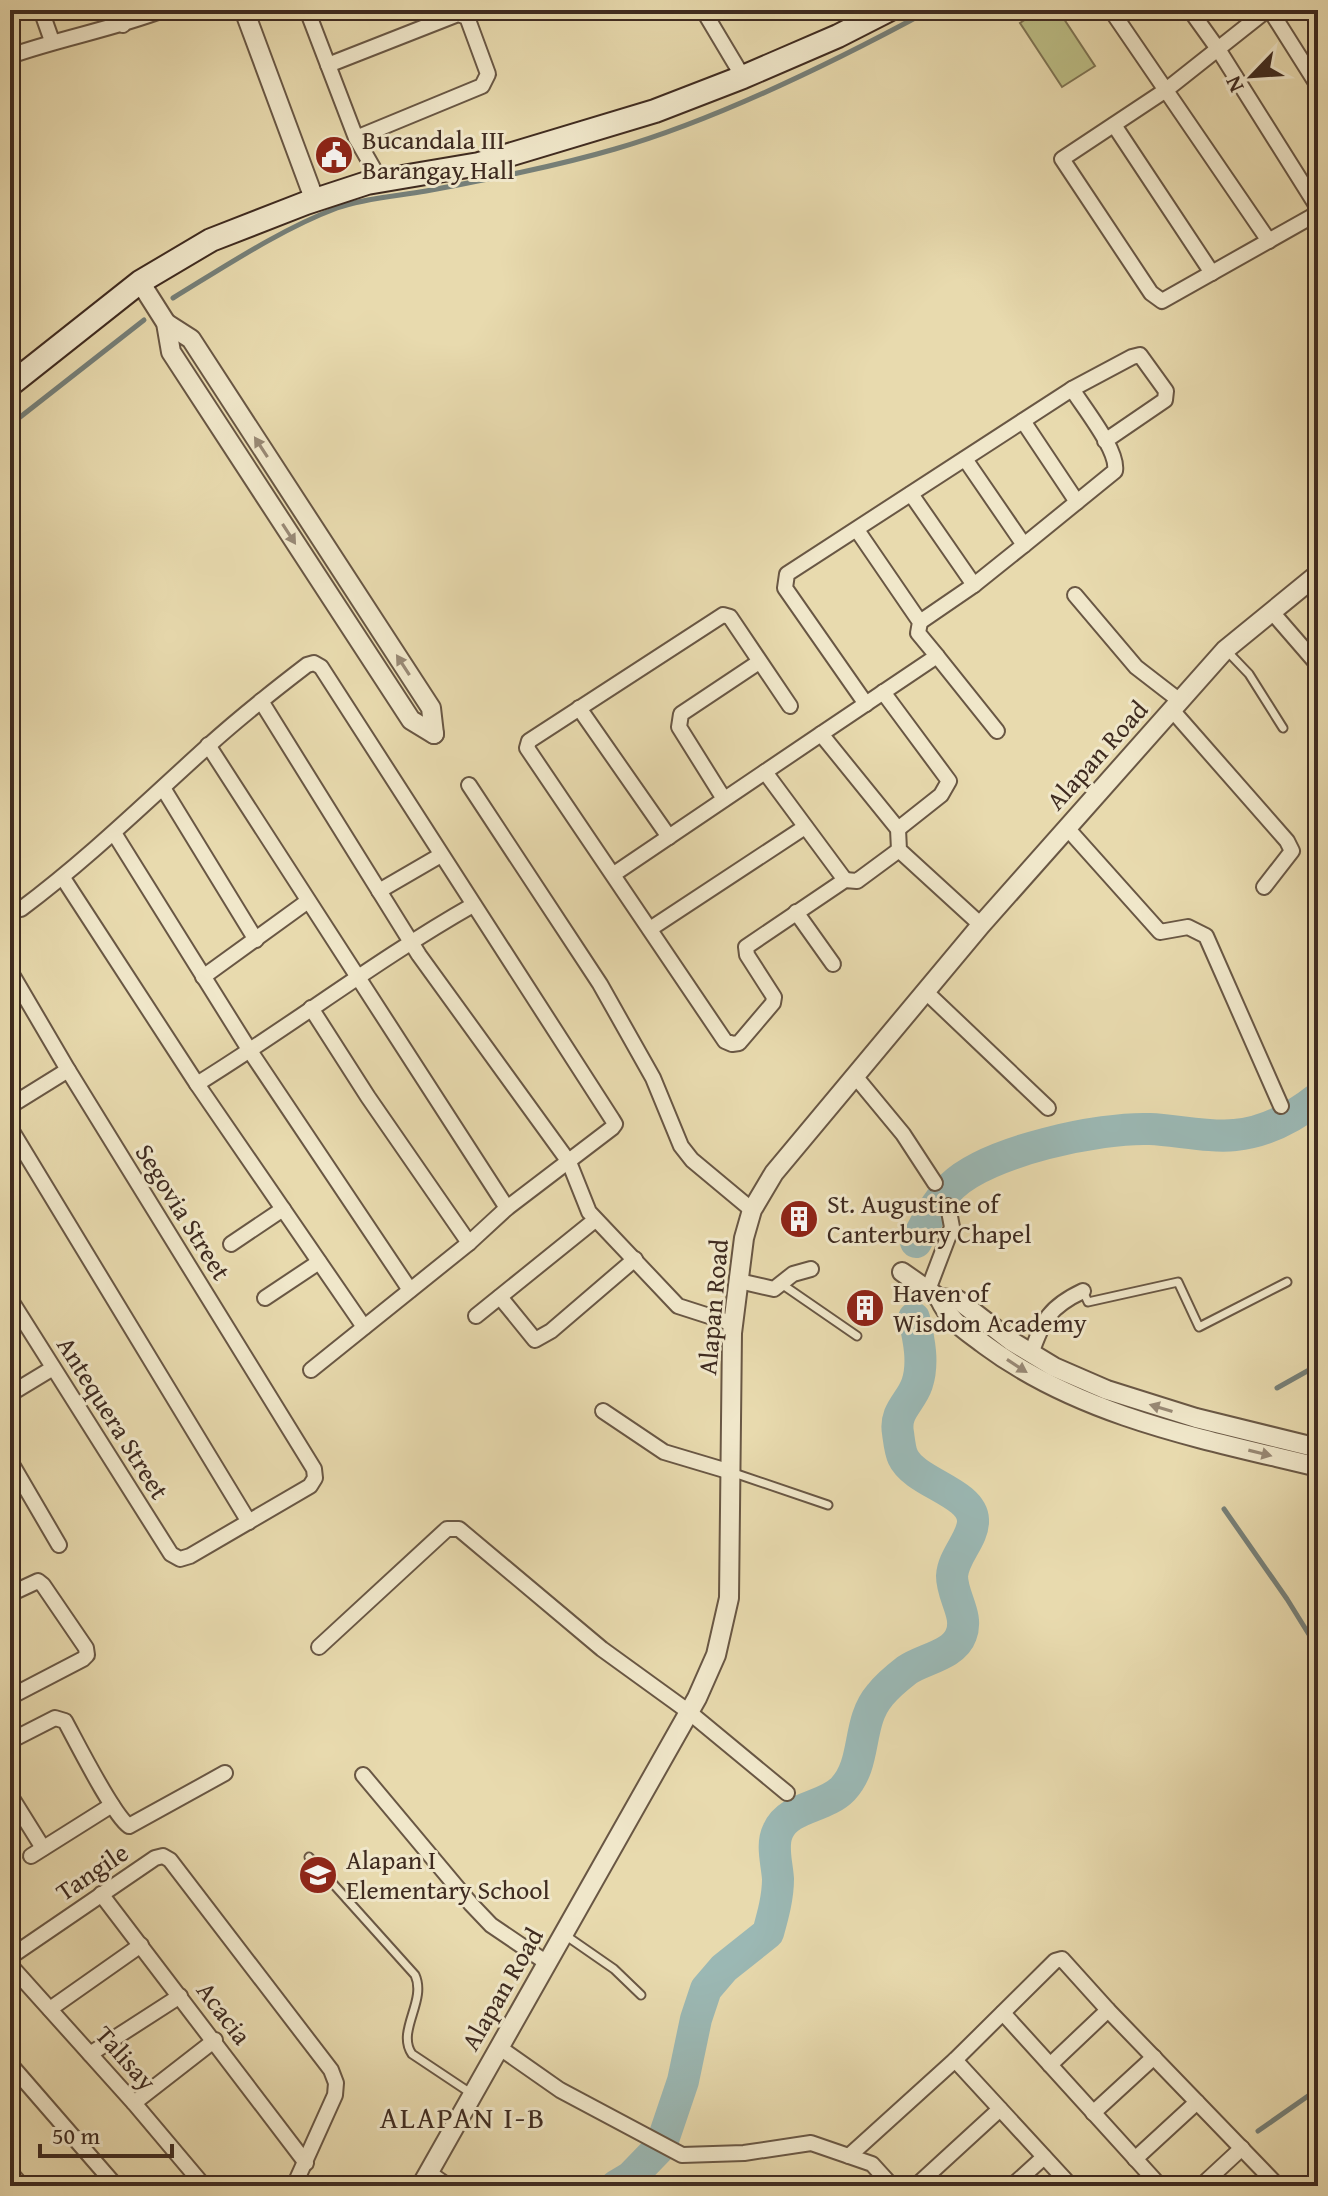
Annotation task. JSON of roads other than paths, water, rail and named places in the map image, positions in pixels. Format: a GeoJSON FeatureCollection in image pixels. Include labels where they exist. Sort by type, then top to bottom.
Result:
{"type":"FeatureCollection","features":[{"type":"Feature","properties":{"kind":"main road"},"geometry":{"type":"LineString","coordinates":[[10,385],[140,282],[211,240],[380,180],[479,164],[655,111],[838,36],[889,10]]}},
{"type":"Feature","properties":{"kind":"street"},"geometry":{"type":"LineString","coordinates":[[41,10],[52,41]]}},
{"type":"Feature","properties":{"kind":"street"},"geometry":{"type":"LineString","coordinates":[[117,10],[123,25]]}},
{"type":"Feature","properties":{"kind":"street"},"geometry":{"type":"LineString","coordinates":[[10,56],[52,41],[123,25],[163,10]]}},
{"type":"Feature","properties":{"kind":"street"},"geometry":{"type":"LineString","coordinates":[[244,10],[315,201]]}},
{"type":"Feature","properties":{"kind":"street"},"geometry":{"type":"LineString","coordinates":[[307,10],[356,138],[380,180]]}},
{"type":"Feature","properties":{"kind":"street"},"geometry":{"type":"LineString","coordinates":[[703,10],[743,77]]}},
{"type":"Feature","properties":{"kind":"street"},"geometry":{"type":"LineString","coordinates":[[1111,10],[1269,241]]}},
{"type":"Feature","properties":{"kind":"street"},"geometry":{"type":"LineString","coordinates":[[1190,10],[1218,49],[1318,211],[1162,301],[1151,293],[1062,159],[1166,90],[1218,49],[1268,10],[1318,86]]}},
{"type":"Feature","properties":{"kind":"street"},"geometry":{"type":"LineString","coordinates":[[328,65],[458,14],[467,17],[488,74],[482,86],[356,138]]}},
{"type":"Feature","properties":{"kind":"street"},"geometry":{"type":"LineString","coordinates":[[1114,125],[1212,273]]}},
{"type":"Feature","properties":{"kind":"street"},"geometry":{"type":"LineString","coordinates":[[140,282],[166,323],[171,352],[411,720],[434,734],[431,708],[191,339],[166,323]]}},
{"type":"Feature","properties":{"kind":"street"},"geometry":{"type":"LineString","coordinates":[[866,704],[785,588],[787,574],[1072,389],[1140,355],[1166,391],[1165,400],[1105,441]]}},
{"type":"Feature","properties":{"kind":"street"},"geometry":{"type":"LineString","coordinates":[[920,622],[974,585],[1115,471],[1117,465],[1105,441],[1072,389]]}},
{"type":"Feature","properties":{"kind":"street"},"geometry":{"type":"LineString","coordinates":[[1023,421],[1077,502]]}},
{"type":"Feature","properties":{"kind":"street"},"geometry":{"type":"LineString","coordinates":[[965,459],[1024,545]]}},
{"type":"Feature","properties":{"kind":"street"},"geometry":{"type":"LineString","coordinates":[[911,494],[974,585]]}},
{"type":"Feature","properties":{"kind":"street"},"geometry":{"type":"LineString","coordinates":[[857,530],[920,622],[918,633],[997,731]]}},
{"type":"Feature","properties":{"kind":"street","name":"Alapan Road"},"geometry":{"type":"LineString","coordinates":[[424,2179],[689,1712],[716,1655],[729,1598],[734,1324],[749,1208],[774,1173],[981,925],[1225,650],[1318,574]]}},
{"type":"Feature","properties":{"kind":"street"},"geometry":{"type":"LineString","coordinates":[[1075,595],[1136,667],[1176,705],[1287,841],[1292,851],[1264,887]]}},
{"type":"Feature","properties":{"kind":"street"},"geometry":{"type":"LineString","coordinates":[[1272,612],[1318,665]]}},
{"type":"Feature","properties":{"kind":"street"},"geometry":{"type":"LineString","coordinates":[[790,706],[730,617],[718,616],[529,741],[527,748],[725,1041],[732,1044],[739,1043],[773,1003],[774,997],[747,955],[746,947],[845,880],[857,881],[899,850]]}},
{"type":"Feature","properties":{"kind":"street"},"geometry":{"type":"LineString","coordinates":[[614,874],[937,656]]}},
{"type":"Feature","properties":{"kind":"street"},"geometry":{"type":"LineString","coordinates":[[724,799],[679,727],[678,720],[681,714],[759,662]]}},
{"type":"Feature","properties":{"kind":"street"},"geometry":{"type":"LineString","coordinates":[[21,909],[63,878],[208,745],[307,665],[314,663],[321,667],[615,1124],[507,1208],[469,1243],[311,1370]]}},
{"type":"Feature","properties":{"kind":"street"},"geometry":{"type":"LineString","coordinates":[[883,692],[949,781],[941,795],[898,829]]}},
{"type":"Feature","properties":{"kind":"street"},"geometry":{"type":"LineString","coordinates":[[261,701],[410,941],[569,1162],[595,1220],[678,1306],[734,1324]]}},
{"type":"Feature","properties":{"kind":"street"},"geometry":{"type":"LineString","coordinates":[[579,708],[669,837]]}},
{"type":"Feature","properties":{"kind":"street"},"geometry":{"type":"LineString","coordinates":[[821,734],[898,829],[899,850],[981,925]]}},
{"type":"Feature","properties":{"kind":"street"},"geometry":{"type":"LineString","coordinates":[[208,745],[507,1208]]}},
{"type":"Feature","properties":{"kind":"street"},"geometry":{"type":"LineString","coordinates":[[765,772],[845,880]]}},
{"type":"Feature","properties":{"kind":"street"},"geometry":{"type":"LineString","coordinates":[[469,785],[607,995],[653,1078],[681,1146],[692,1160],[749,1208]]}},
{"type":"Feature","properties":{"kind":"street"},"geometry":{"type":"LineString","coordinates":[[163,788],[256,940]]}},
{"type":"Feature","properties":{"kind":"street"},"geometry":{"type":"LineString","coordinates":[[650,929],[805,827]]}},
{"type":"Feature","properties":{"kind":"street"},"geometry":{"type":"LineString","coordinates":[[1067,828],[1160,932],[1188,927],[1206,936],[1281,1106]]}},
{"type":"Feature","properties":{"kind":"street"},"geometry":{"type":"LineString","coordinates":[[114,833],[250,1051],[410,1290]]}},
{"type":"Feature","properties":{"kind":"street"},"geometry":{"type":"LineString","coordinates":[[379,891],[441,855]]}},
{"type":"Feature","properties":{"kind":"street"},"geometry":{"type":"LineString","coordinates":[[63,878],[197,1084],[364,1327]]}},
{"type":"Feature","properties":{"kind":"street"},"geometry":{"type":"LineString","coordinates":[[203,977],[308,901]]}},
{"type":"Feature","properties":{"kind":"street"},"geometry":{"type":"LineString","coordinates":[[197,1084],[410,941],[473,905]]}},
{"type":"Feature","properties":{"kind":"street"},"geometry":{"type":"LineString","coordinates":[[796,912],[833,964]]}},
{"type":"Feature","properties":{"kind":"street","name":"Segovia Street"},"geometry":{"type":"LineString","coordinates":[[10,971],[314,1469],[315,1478],[310,1486],[249,1522]]}},
{"type":"Feature","properties":{"kind":"street"},"geometry":{"type":"LineString","coordinates":[[925,991],[1048,1108]]}},
{"type":"Feature","properties":{"kind":"street"},"geometry":{"type":"LineString","coordinates":[[311,1008],[469,1243]]}},
{"type":"Feature","properties":{"kind":"street"},"geometry":{"type":"LineString","coordinates":[[10,1106],[68,1070]]}},
{"type":"Feature","properties":{"kind":"street"},"geometry":{"type":"LineString","coordinates":[[855,1076],[903,1134],[935,1183]]}},
{"type":"Feature","properties":{"kind":"street"},"geometry":{"type":"LineString","coordinates":[[10,1128],[249,1522]]}},
{"type":"Feature","properties":{"kind":"street"},"geometry":{"type":"LineString","coordinates":[[948,1206],[952,1227],[934,1294],[947,1315],[1000,1356],[1046,1384],[1100,1407],[1144,1422],[1318,1467]]}},
{"type":"Feature","properties":{"kind":"street"},"geometry":{"type":"LineString","coordinates":[[231,1244],[283,1209]]}},
{"type":"Feature","properties":{"kind":"street"},"geometry":{"type":"LineString","coordinates":[[476,1316],[595,1220]]}},
{"type":"Feature","properties":{"kind":"street"},"geometry":{"type":"LineString","coordinates":[[500,1297],[535,1340],[551,1331],[635,1259]]}},
{"type":"Feature","properties":{"kind":"street"},"geometry":{"type":"LineString","coordinates":[[265,1298],[319,1262]]}},
{"type":"Feature","properties":{"kind":"street"},"geometry":{"type":"LineString","coordinates":[[739,1281],[774,1289],[783,1285],[793,1274],[811,1269]]}},
{"type":"Feature","properties":{"kind":"street"},"geometry":{"type":"LineString","coordinates":[[902,1272],[934,1294],[958,1300],[1031,1354],[1073,1376],[1150,1405],[1318,1448]]}},
{"type":"Feature","properties":{"kind":"street"},"geometry":{"type":"LineString","coordinates":[[1031,1354],[1047,1317],[1065,1300],[1083,1291]]}},
{"type":"Feature","properties":{"kind":"street","name":"Antequera Street"},"geometry":{"type":"LineString","coordinates":[[10,1299],[171,1554],[180,1559],[190,1556],[249,1522]]}},
{"type":"Feature","properties":{"kind":"street"},"geometry":{"type":"LineString","coordinates":[[10,1394],[53,1368]]}},
{"type":"Feature","properties":{"kind":"street"},"geometry":{"type":"LineString","coordinates":[[603,1411],[664,1452],[731,1472]]}},
{"type":"Feature","properties":{"kind":"street"},"geometry":{"type":"LineString","coordinates":[[10,1461],[16,1487],[59,1545]]}},
{"type":"Feature","properties":{"kind":"street"},"geometry":{"type":"LineString","coordinates":[[319,1647],[447,1529],[459,1529],[602,1649],[689,1712],[787,1793]]}},
{"type":"Feature","properties":{"kind":"street"},"geometry":{"type":"LineString","coordinates":[[10,1594],[38,1581],[86,1648],[87,1655],[10,1697]]}},
{"type":"Feature","properties":{"kind":"street"},"geometry":{"type":"LineString","coordinates":[[10,1741],[60,1718],[65,1721],[112,1805],[129,1826],[225,1773]]}},
{"type":"Feature","properties":{"kind":"street"},"geometry":{"type":"LineString","coordinates":[[363,1775],[481,1915],[547,1963]]}},
{"type":"Feature","properties":{"kind":"street"},"geometry":{"type":"LineString","coordinates":[[10,1795],[37,1852],[112,1805]]}},
{"type":"Feature","properties":{"kind":"street","name":"Tangile"},"geometry":{"type":"LineString","coordinates":[[10,1957],[155,1858],[163,1856],[170,1860],[321,2058],[336,2083],[335,2095],[306,2163]]}},
{"type":"Feature","properties":{"kind":"street","name":"Acacia"},"geometry":{"type":"LineString","coordinates":[[101,1894],[306,2163]]}},
{"type":"Feature","properties":{"kind":"street"},"geometry":{"type":"LineString","coordinates":[[50,2009],[141,1945]]}},
{"type":"Feature","properties":{"kind":"street"},"geometry":{"type":"LineString","coordinates":[[849,2156],[955,2060],[1055,1961],[1062,1959],[1278,2186]]}},
{"type":"Feature","properties":{"kind":"street","name":"Talisay"},"geometry":{"type":"LineString","coordinates":[[10,1965],[204,2186]]}},
{"type":"Feature","properties":{"kind":"street"},"geometry":{"type":"LineString","coordinates":[[90,2054],[180,1996]]}},
{"type":"Feature","properties":{"kind":"street"},"geometry":{"type":"LineString","coordinates":[[1050,2065],[1108,2010]]}},
{"type":"Feature","properties":{"kind":"street"},"geometry":{"type":"LineString","coordinates":[[1003,2013],[1160,2186]]}},
{"type":"Feature","properties":{"kind":"street"},"geometry":{"type":"LineString","coordinates":[[134,2103],[215,2040]]}},
{"type":"Feature","properties":{"kind":"street"},"geometry":{"type":"LineString","coordinates":[[500,2048],[560,2090],[682,2155],[744,2153],[811,2143],[872,2164],[892,2186]]}},
{"type":"Feature","properties":{"kind":"street"},"geometry":{"type":"LineString","coordinates":[[1093,2113],[1154,2057]]}},
{"type":"Feature","properties":{"kind":"street"},"geometry":{"type":"LineString","coordinates":[[955,2060],[1071,2186]]}},
{"type":"Feature","properties":{"kind":"street"},"geometry":{"type":"LineString","coordinates":[[10,2064],[116,2186]]}},
{"type":"Feature","properties":{"kind":"street"},"geometry":{"type":"LineString","coordinates":[[1135,2159],[1197,2102]]}},
{"type":"Feature","properties":{"kind":"street"},"geometry":{"type":"LineString","coordinates":[[916,2186],[1000,2109]]}},
{"type":"Feature","properties":{"kind":"street"},"geometry":{"type":"LineString","coordinates":[[1201,2186],[1242,2148]]}},
{"type":"Feature","properties":{"kind":"street"},"geometry":{"type":"LineString","coordinates":[[1012,2186],[1044,2157]]}},
{"type":"Feature","properties":{"kind":"street"},"geometry":{"type":"LineString","coordinates":[[294,2186],[306,2163]]}},
{"type":"Feature","properties":{"kind":"street"},"geometry":{"type":"LineString","coordinates":[[10,2172],[22,2186]]}},
{"type":"Feature","properties":{"kind":"street"},"geometry":{"type":"LineString","coordinates":[[424,2179],[448,2186]]}},
{"type":"Feature","properties":{"kind":"lane"},"geometry":{"type":"LineString","coordinates":[[1225,650],[1249,674],[1283,728]]}},
{"type":"Feature","properties":{"kind":"lane"},"geometry":{"type":"LineString","coordinates":[[1083,1291],[1088,1302],[1178,1282],[1199,1327],[1287,1282]]}},
{"type":"Feature","properties":{"kind":"lane"},"geometry":{"type":"LineString","coordinates":[[783,1285],[857,1336]]}},
{"type":"Feature","properties":{"kind":"lane"},"geometry":{"type":"LineString","coordinates":[[731,1472],[828,1505]]}},
{"type":"Feature","properties":{"kind":"lane"},"geometry":{"type":"LineString","coordinates":[[309,1857],[415,1975],[420,1985],[419,1995],[406,2040],[412,2054],[472,2094]]}},
{"type":"Feature","properties":{"kind":"lane"},"geometry":{"type":"LineString","coordinates":[[564,1934],[614,1969],[641,1995]]}},
{"type":"Feature","properties":{"kind":"waterway"},"geometry":{"type":"LineString","coordinates":[[173,298],[274,238],[337,208],[545,167],[654,137],[776,88],[930,10]]}},
{"type":"Feature","properties":{"kind":"waterway"},"geometry":{"type":"LineString","coordinates":[[10,425],[144,320]]}},
{"type":"Feature","properties":{"kind":"waterway"},"geometry":{"type":"LineString","coordinates":[[916,1242],[936,1205],[952,1186],[969,1173],[1017,1152],[1075,1137],[1129,1129],[1215,1135],[1258,1131],[1318,1098]]}},
{"type":"Feature","properties":{"kind":"waterway"},"geometry":{"type":"LineString","coordinates":[[616,2186],[631,2177],[661,2146],[683,2081],[696,2019],[706,1989],[724,1968],[768,1933],[777,1892],[776,1836],[783,1823],[843,1789],[856,1767],[868,1718],[880,1695],[907,1670],[952,1647],[961,1635],[962,1613],[952,1576],[972,1527],[970,1510],[954,1495],[909,1466],[899,1442],[898,1419],[917,1384],[920,1368],[914,1318]]}},
{"type":"Feature","properties":{"kind":"waterway"},"geometry":{"type":"LineString","coordinates":[[1277,1388],[1318,1365]]}},
{"type":"Feature","properties":{"kind":"waterway"},"geometry":{"type":"LineString","coordinates":[[1224,1509],[1318,1649]]}},
{"type":"Feature","properties":{"kind":"waterway"},"geometry":{"type":"LineString","coordinates":[[1258,2131],[1318,2089]]}},
{"type":"Feature","properties":{"kind":"place","name":"Bucandala III Barangay Hall"},"geometry":{"type":"Point","coordinates":[334,155]}},
{"type":"Feature","properties":{"kind":"place","name":"St. Augustine of Canterbury Chapel"},"geometry":{"type":"Point","coordinates":[799,1219]}},
{"type":"Feature","properties":{"kind":"place","name":"Haven of Wisdom Academy"},"geometry":{"type":"Point","coordinates":[865,1308]}},
{"type":"Feature","properties":{"kind":"place","name":"Alapan I Elementary School"},"geometry":{"type":"Point","coordinates":[318,1875]}},
{"type":"Feature","properties":{"kind":"district","name":"ALAPAN I-B"},"geometry":{"type":"Point","coordinates":[463,2118]}}]}
